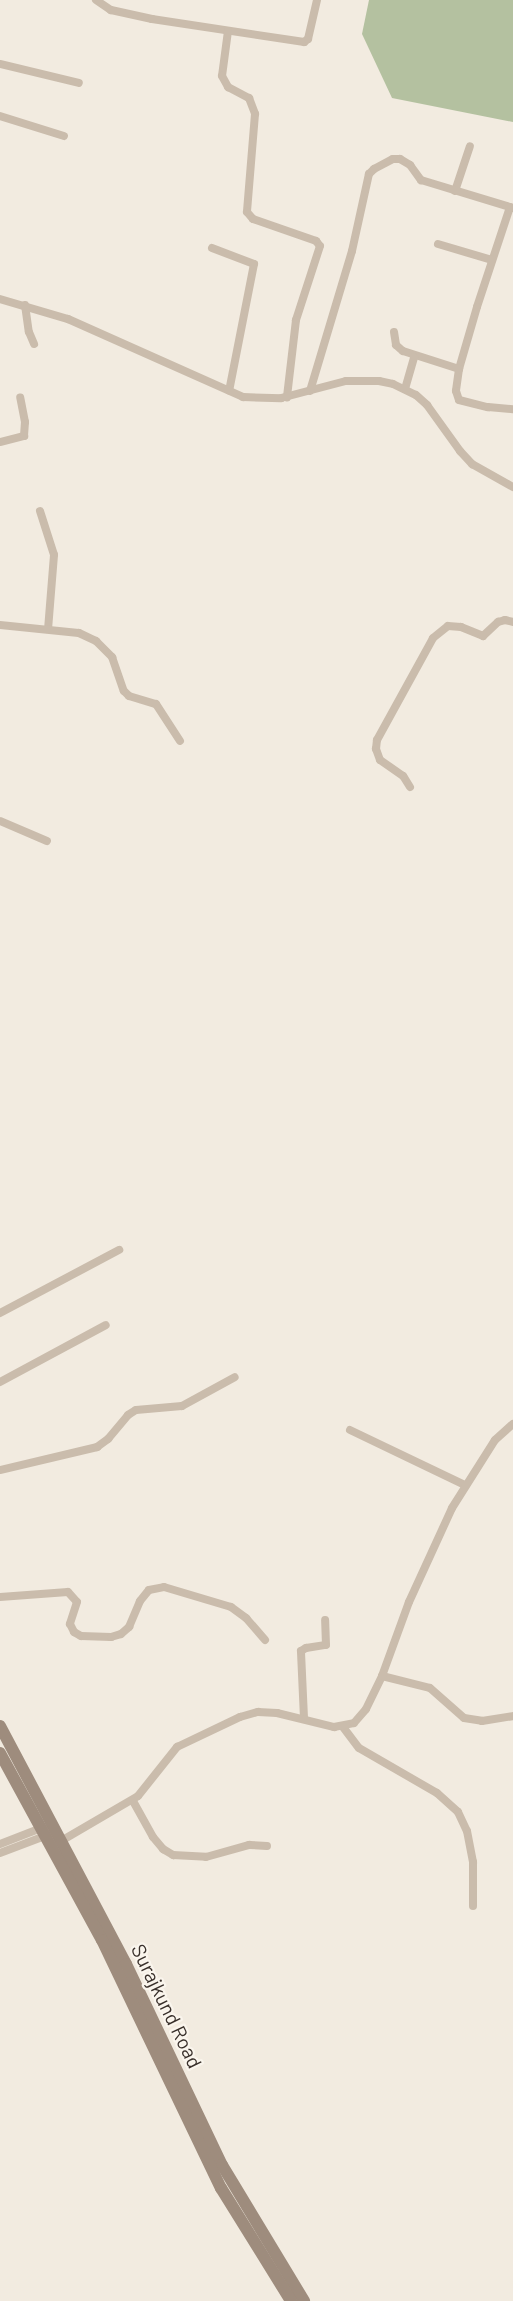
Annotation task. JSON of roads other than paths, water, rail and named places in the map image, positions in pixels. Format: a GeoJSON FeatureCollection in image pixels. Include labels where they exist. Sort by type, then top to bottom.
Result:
{"type":"FeatureCollection","features":[{"type":"Feature","properties":{"kind":"main road","name":"Surajkund Road"},"geometry":{"type":"LineString","coordinates":[[0,1726],[221,2188],[291,2301]]}},
{"type":"Feature","properties":{"kind":"main road","name":"Surajkund Road"},"geometry":{"type":"LineString","coordinates":[[0,1753],[51,1832],[126,1964],[222,2164],[304,2301]]}},
{"type":"Feature","properties":{"kind":"street"},"geometry":{"type":"LineString","coordinates":[[96,0],[111,10],[306,42],[317,0]]}},
{"type":"Feature","properties":{"kind":"street"},"geometry":{"type":"LineString","coordinates":[[228,31],[222,76],[228,87],[249,98],[255,114],[247,212],[254,219],[316,242],[320,246],[296,320],[287,397]]}},
{"type":"Feature","properties":{"kind":"street"},"geometry":{"type":"LineString","coordinates":[[0,64],[79,83]]}},
{"type":"Feature","properties":{"kind":"street"},"geometry":{"type":"LineString","coordinates":[[0,116],[64,136]]}},
{"type":"Feature","properties":{"kind":"street"},"geometry":{"type":"LineString","coordinates":[[455,191],[470,146]]}},
{"type":"Feature","properties":{"kind":"street"},"geometry":{"type":"LineString","coordinates":[[310,391],[352,251],[369,174],[384,163],[400,159],[410,165],[419,179],[511,207],[492,260],[459,369],[457,398],[488,407],[513,409]]}},
{"type":"Feature","properties":{"kind":"street"},"geometry":{"type":"LineString","coordinates":[[438,244],[492,260]]}},
{"type":"Feature","properties":{"kind":"street"},"geometry":{"type":"LineString","coordinates":[[212,248],[254,264],[229,392]]}},
{"type":"Feature","properties":{"kind":"street"},"geometry":{"type":"LineString","coordinates":[[0,299],[25,305],[93,329],[229,392],[254,399],[287,397],[346,381],[379,381],[405,389],[427,405],[472,464],[513,487]]}},
{"type":"Feature","properties":{"kind":"street"},"geometry":{"type":"LineString","coordinates":[[25,305],[29,332],[34,344]]}},
{"type":"Feature","properties":{"kind":"street"},"geometry":{"type":"LineString","coordinates":[[394,332],[396,345],[414,357],[459,369]]}},
{"type":"Feature","properties":{"kind":"street"},"geometry":{"type":"LineString","coordinates":[[405,389],[414,357]]}},
{"type":"Feature","properties":{"kind":"street"},"geometry":{"type":"LineString","coordinates":[[0,442],[24,435],[25,422],[20,397]]}},
{"type":"Feature","properties":{"kind":"street"},"geometry":{"type":"LineString","coordinates":[[40,511],[54,555],[48,629]]}},
{"type":"Feature","properties":{"kind":"street"},"geometry":{"type":"LineString","coordinates":[[410,787],[400,773],[380,760],[376,740],[433,638],[448,626],[461,627],[483,636],[498,622],[513,622]]}},
{"type":"Feature","properties":{"kind":"street"},"geometry":{"type":"LineString","coordinates":[[0,625],[84,635],[105,649],[115,664],[123,691],[129,696],[156,704],[180,741]]}},
{"type":"Feature","properties":{"kind":"street"},"geometry":{"type":"LineString","coordinates":[[0,821],[47,841]]}},
{"type":"Feature","properties":{"kind":"street"},"geometry":{"type":"LineString","coordinates":[[0,1313],[119,1250]]}},
{"type":"Feature","properties":{"kind":"street"},"geometry":{"type":"LineString","coordinates":[[0,1382],[106,1324]]}},
{"type":"Feature","properties":{"kind":"street"},"geometry":{"type":"LineString","coordinates":[[0,1470],[97,1447],[105,1442],[136,1410],[182,1406],[235,1377]]}},
{"type":"Feature","properties":{"kind":"street"},"geometry":{"type":"LineString","coordinates":[[0,1853],[133,1801],[177,1747],[212,1729],[258,1712],[286,1714],[343,1727],[354,1723],[362,1715],[382,1677],[409,1602],[465,1485],[495,1440],[513,1424]]}},
{"type":"Feature","properties":{"kind":"street"},"geometry":{"type":"LineString","coordinates":[[350,1430],[465,1485]]}},
{"type":"Feature","properties":{"kind":"street"},"geometry":{"type":"LineString","coordinates":[[0,1597],[68,1592],[77,1602],[70,1624],[74,1632],[81,1636],[111,1637],[122,1634],[129,1627],[140,1601],[149,1590],[164,1587],[231,1607],[246,1618],[265,1640]]}},
{"type":"Feature","properties":{"kind":"street"},"geometry":{"type":"LineString","coordinates":[[304,1718],[300,1654],[303,1648],[326,1645],[325,1620]]}},
{"type":"Feature","properties":{"kind":"street"},"geometry":{"type":"LineString","coordinates":[[382,1677],[430,1689],[464,1718],[482,1720],[513,1716]]}},
{"type":"Feature","properties":{"kind":"street"},"geometry":{"type":"LineString","coordinates":[[343,1727],[353,1742],[366,1754],[437,1793],[458,1812],[467,1831],[473,1862],[473,1906]]}},
{"type":"Feature","properties":{"kind":"street"},"geometry":{"type":"LineString","coordinates":[[133,1801],[153,1837],[163,1849],[173,1855],[206,1857],[249,1845],[267,1846]]}},
{"type":"Feature","properties":{"kind":"street"},"geometry":{"type":"LineString","coordinates":[[0,1844],[51,1832]]}}]}
